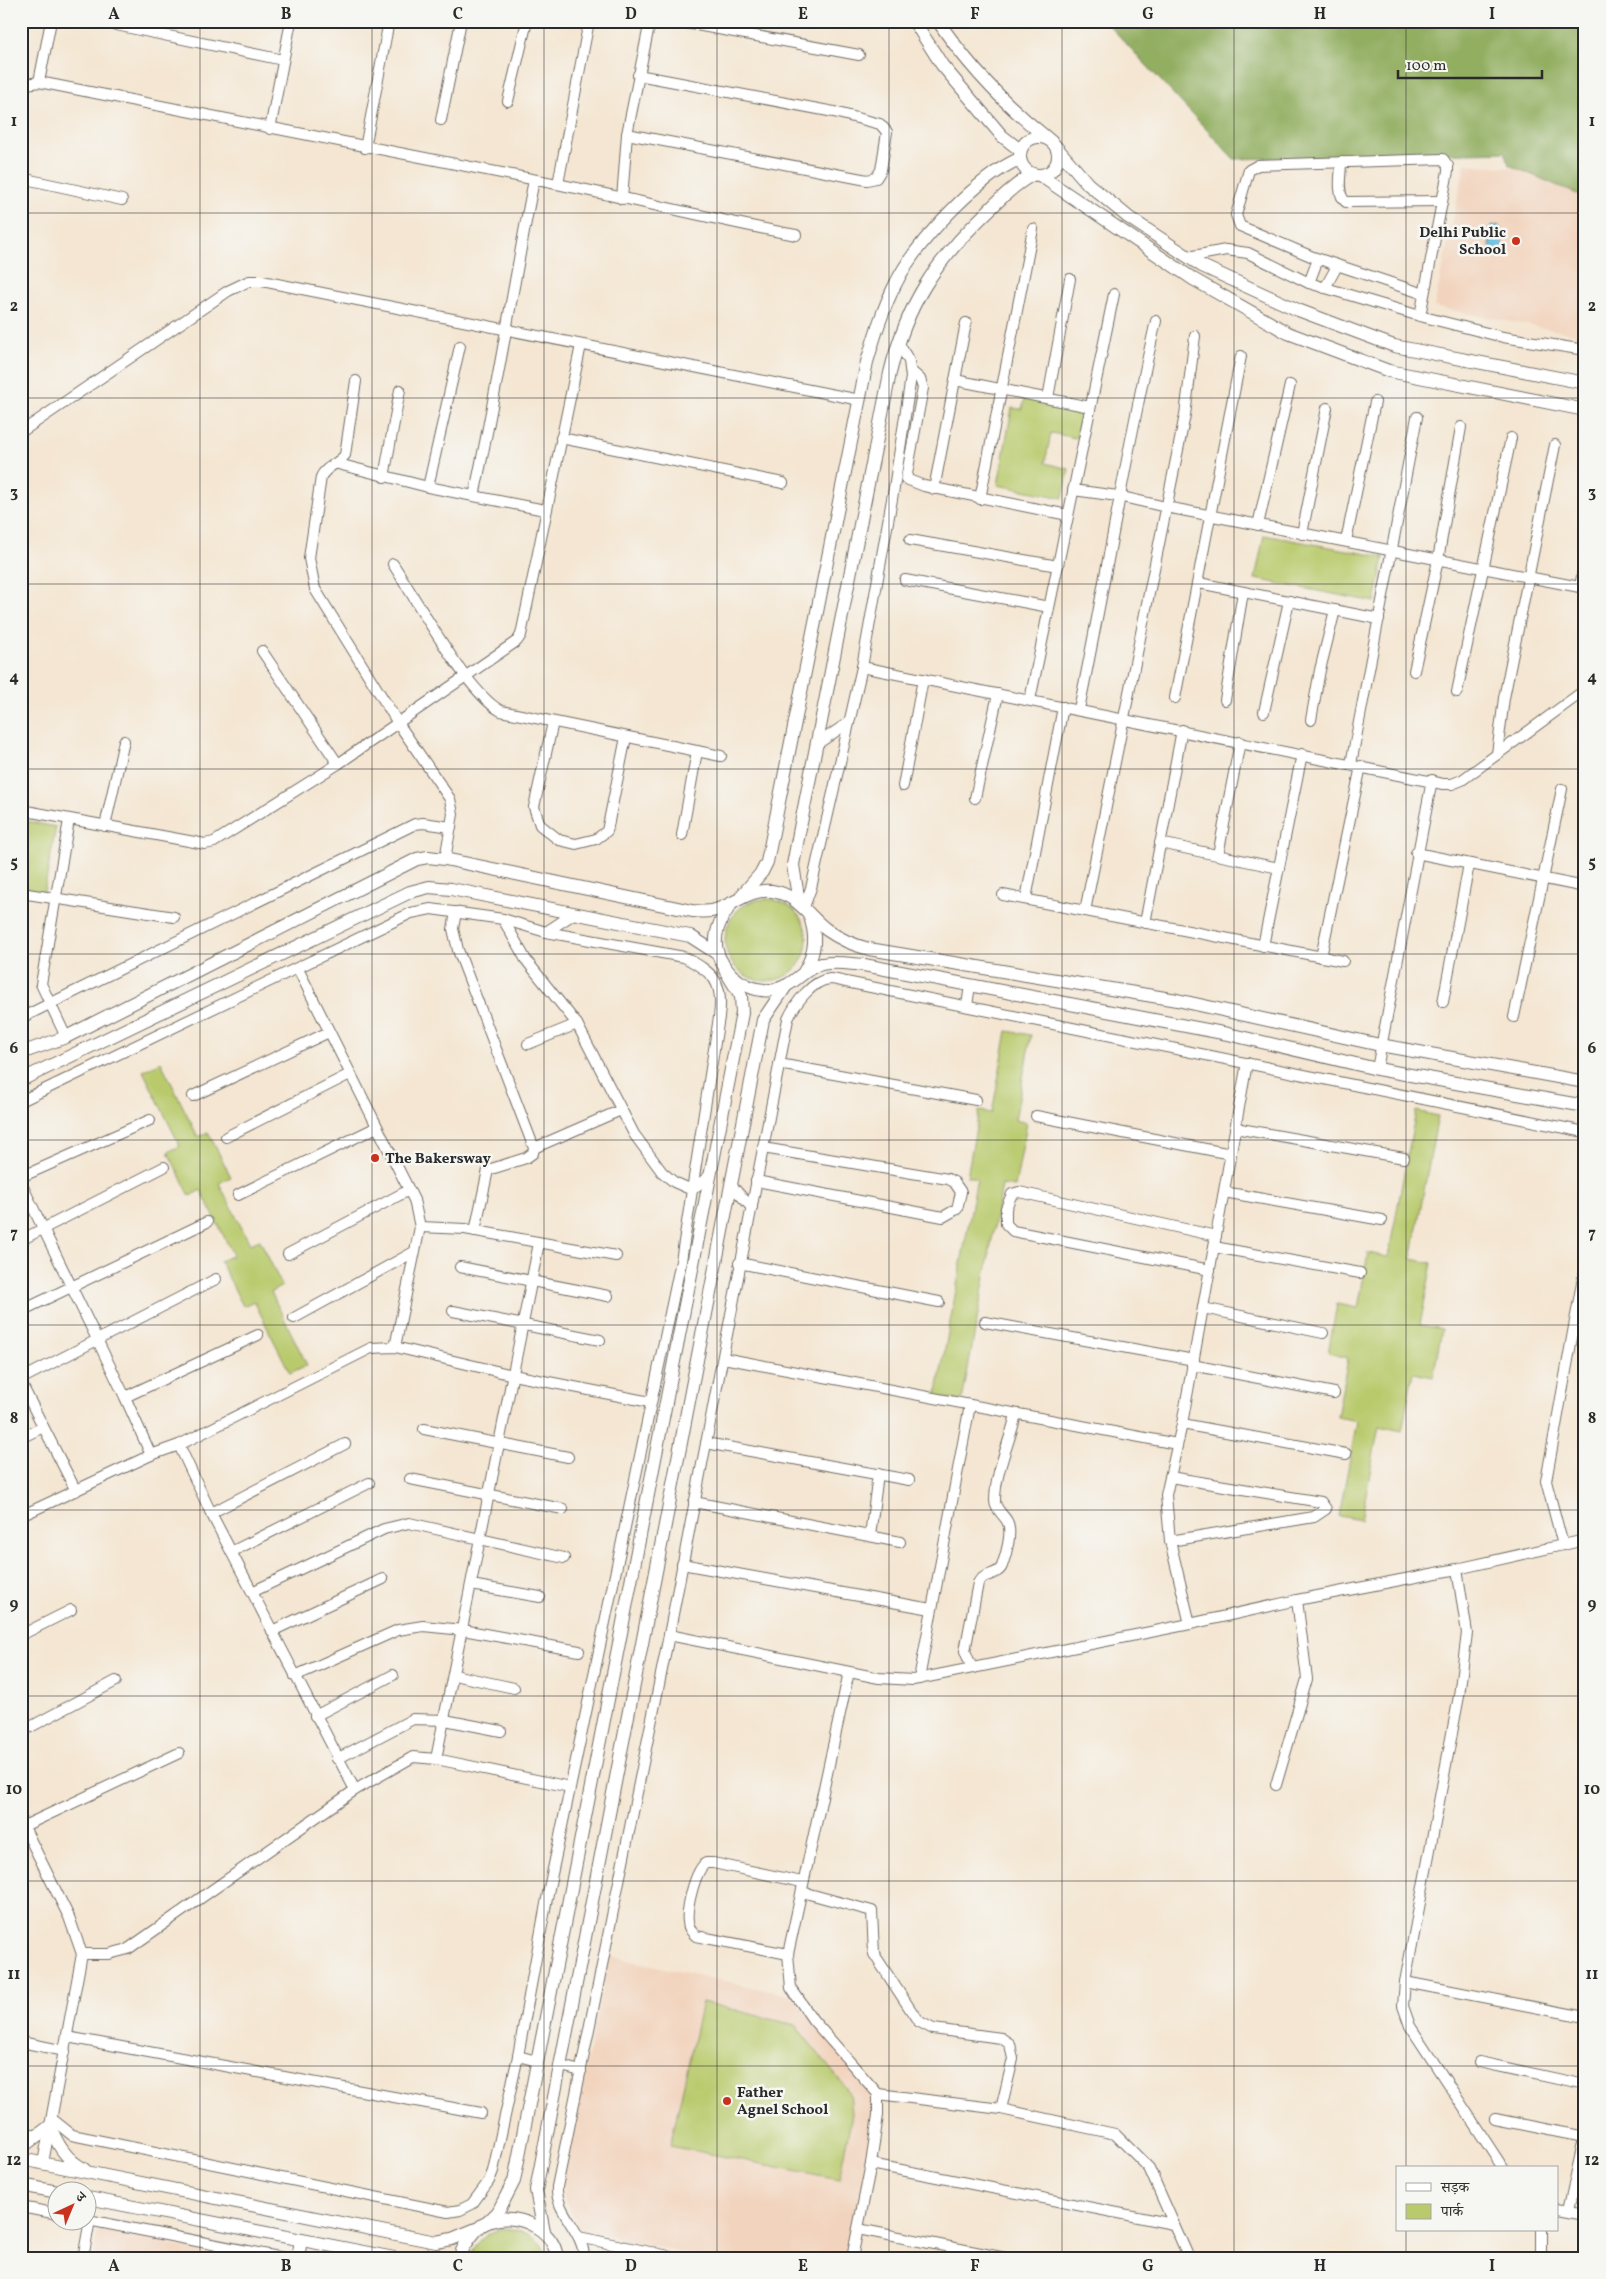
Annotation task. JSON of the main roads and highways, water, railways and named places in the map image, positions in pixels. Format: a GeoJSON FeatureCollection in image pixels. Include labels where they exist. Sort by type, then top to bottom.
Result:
{"type":"FeatureCollection","features":[{"type":"Feature","properties":{"kind":"water"},"geometry":{"type":"Polygon","coordinates":[[[1498,225],[1502,232],[1503,248],[1495,252],[1491,249],[1488,233],[1490,227],[1498,225]]]}},
{"type":"Feature","properties":{"kind":"place","name":"Delhi Public School"},"geometry":{"type":"Point","coordinates":[1516,241]}},
{"type":"Feature","properties":{"kind":"place","name":"The Bakersway"},"geometry":{"type":"Point","coordinates":[375,1158]}},
{"type":"Feature","properties":{"kind":"place","name":"Father Agnel School"},"geometry":{"type":"Point","coordinates":[727,2101]}}]}
